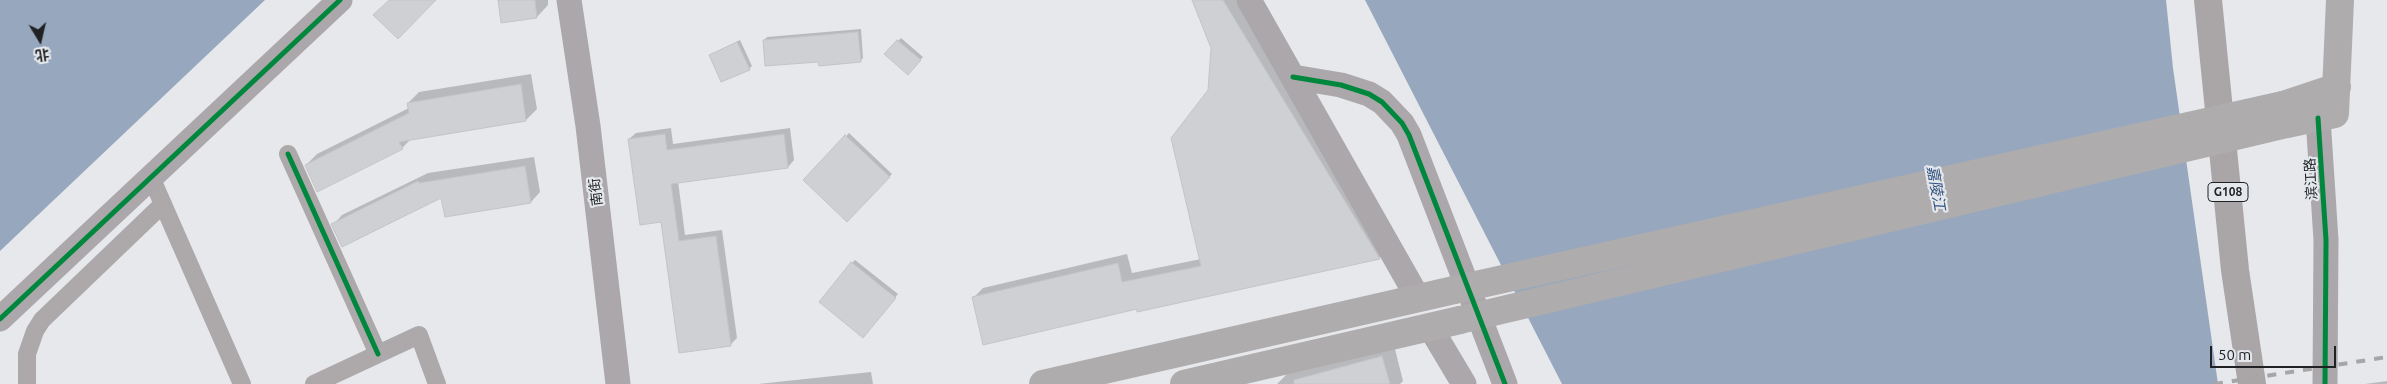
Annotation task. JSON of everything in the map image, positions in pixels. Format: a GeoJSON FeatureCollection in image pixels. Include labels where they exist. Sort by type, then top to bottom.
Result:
{"type":"FeatureCollection","features":[{"type":"Feature","properties":{"kind":"highway","name":"G108"},"geometry":{"type":"LineString","coordinates":[[2208,0],[2235,270],[2252,384]]}},
{"type":"Feature","properties":{"kind":"main road","name":"滨江路"},"geometry":{"type":"LineString","coordinates":[[2323,0],[2327,103]]}},
{"type":"Feature","properties":{"kind":"main road","name":"滨江路"},"geometry":{"type":"LineString","coordinates":[[2327,103],[2340,0]]}},
{"type":"Feature","properties":{"kind":"main road"},"geometry":{"type":"LineString","coordinates":[[1194,383],[1229,379],[2327,103]]}},
{"type":"Feature","properties":{"kind":"main road"},"geometry":{"type":"LineString","coordinates":[[1044,384],[1454,290],[2285,115]]}},
{"type":"Feature","properties":{"kind":"street"},"geometry":{"type":"LineString","coordinates":[[0,319],[340,0]]}},
{"type":"Feature","properties":{"kind":"street","name":"南街"},"geometry":{"type":"LineString","coordinates":[[569,0],[588,126],[618,384]]}},
{"type":"Feature","properties":{"kind":"street"},"geometry":{"type":"LineString","coordinates":[[1249,0],[1418,298]]}},
{"type":"Feature","properties":{"kind":"street"},"geometry":{"type":"LineString","coordinates":[[1293,78],[1341,85],[1370,94],[1388,106],[1402,123],[1409,135],[1505,384]]}},
{"type":"Feature","properties":{"kind":"street","name":"滨江路"},"geometry":{"type":"LineString","coordinates":[[2325,384],[2327,103]]}},
{"type":"Feature","properties":{"kind":"street"},"geometry":{"type":"LineString","coordinates":[[288,154],[378,354]]}},
{"type":"Feature","properties":{"kind":"street"},"geometry":{"type":"LineString","coordinates":[[151,177],[242,384]]}},
{"type":"Feature","properties":{"kind":"street"},"geometry":{"type":"LineString","coordinates":[[27,384],[27,354],[35,331],[42,320],[163,204]]}},
{"type":"Feature","properties":{"kind":"street"},"geometry":{"type":"LineString","coordinates":[[1430,327],[1464,384]]}},
{"type":"Feature","properties":{"kind":"street"},"geometry":{"type":"LineString","coordinates":[[314,384],[419,335],[437,384]]}},
{"type":"Feature","properties":{"kind":"street"},"geometry":{"type":"LineString","coordinates":[[1221,344],[1229,379]]}},
{"type":"Feature","properties":{"kind":"street"},"geometry":{"type":"LineString","coordinates":[[1191,351],[1194,383]]}},
{"type":"Feature","properties":{"kind":"water"},"geometry":{"type":"Polygon","coordinates":[[[0,0],[265,0],[0,251],[0,0]]]}},
{"type":"Feature","properties":{"kind":"water","name":"嘉陵江"},"geometry":{"type":"Polygon","coordinates":[[[1365,0],[2166,0],[2173,68],[2218,384],[1562,384],[1365,0]]]}},
{"type":"Feature","properties":{"kind":"building"},"geometry":{"type":"Polygon","coordinates":[[[389,0],[436,0],[398,39],[373,15],[389,0]]]}},
{"type":"Feature","properties":{"kind":"building"},"geometry":{"type":"Polygon","coordinates":[[[498,0],[535,0],[537,18],[501,23],[498,0]]]}},
{"type":"Feature","properties":{"kind":"building"},"geometry":{"type":"Polygon","coordinates":[[[1192,0],[1223,0],[1380,259],[1137,312],[1137,309],[983,345],[972,297],[1118,263],[1122,282],[1201,266],[1171,138],[1208,90],[1211,48],[1192,0]]]}},
{"type":"Feature","properties":{"kind":"building"},"geometry":{"type":"Polygon","coordinates":[[[858,32],[861,62],[819,66],[818,62],[765,66],[763,40],[858,32]]]}},
{"type":"Feature","properties":{"kind":"building"},"geometry":{"type":"Polygon","coordinates":[[[897,40],[921,60],[908,75],[884,54],[897,40]]]}},
{"type":"Feature","properties":{"kind":"building"},"geometry":{"type":"Polygon","coordinates":[[[737,42],[750,70],[721,82],[709,55],[737,42]]]}},
{"type":"Feature","properties":{"kind":"building"},"geometry":{"type":"Polygon","coordinates":[[[521,84],[526,121],[399,142],[403,149],[317,192],[305,165],[409,113],[407,103],[521,84]]]}},
{"type":"Feature","properties":{"kind":"building"},"geometry":{"type":"Polygon","coordinates":[[[665,134],[667,150],[784,134],[788,168],[671,184],[679,241],[716,236],[731,346],[679,353],[661,222],[640,225],[628,139],[665,134]]]}},
{"type":"Feature","properties":{"kind":"building"},"geometry":{"type":"Polygon","coordinates":[[[845,135],[890,177],[847,222],[803,180],[845,135]]]}},
{"type":"Feature","properties":{"kind":"building"},"geometry":{"type":"Polygon","coordinates":[[[525,166],[531,203],[445,217],[441,198],[342,247],[331,224],[418,181],[419,183],[525,166]]]}},
{"type":"Feature","properties":{"kind":"building"},"geometry":{"type":"Polygon","coordinates":[[[851,262],[896,298],[863,338],[819,302],[851,262]]]}},
{"type":"Feature","properties":{"kind":"building"},"geometry":{"type":"Polygon","coordinates":[[[1382,356],[1390,384],[1294,384],[1294,380],[1382,356]]]}},
{"type":"Feature","properties":{"kind":"railway"},"geometry":{"type":"LineString","coordinates":[[2214,384],[2387,357]]}},
{"type":"Feature","properties":{"kind":"cycle path"},"geometry":{"type":"LineString","coordinates":[[0,319],[340,0]]}},
{"type":"Feature","properties":{"kind":"cycle path"},"geometry":{"type":"LineString","coordinates":[[1293,77],[1341,85],[1369,94],[1382,102],[1402,123],[1409,135],[1505,384]]}},
{"type":"Feature","properties":{"kind":"cycle path"},"geometry":{"type":"LineString","coordinates":[[2318,118],[2326,240],[2325,384]]}},
{"type":"Feature","properties":{"kind":"cycle path"},"geometry":{"type":"LineString","coordinates":[[288,154],[378,354]]}}]}
